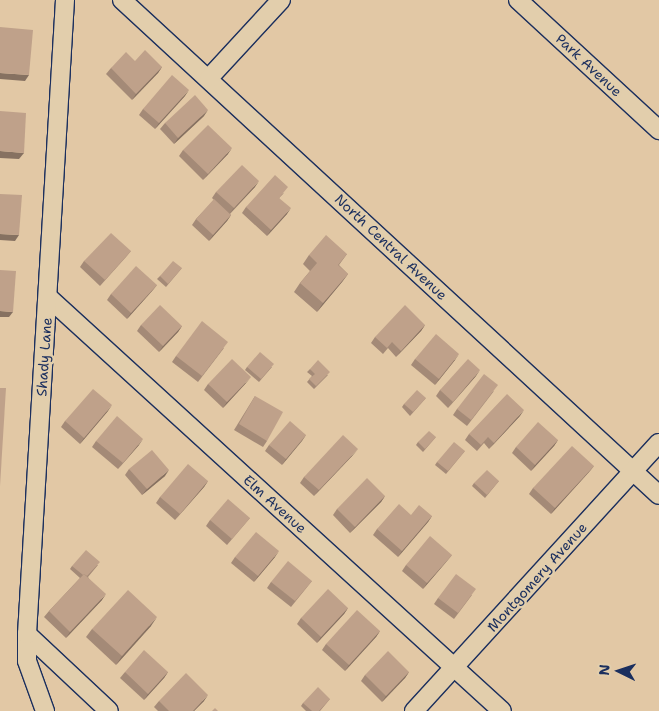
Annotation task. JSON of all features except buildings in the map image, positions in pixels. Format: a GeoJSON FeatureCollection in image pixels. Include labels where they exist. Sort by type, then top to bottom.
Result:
{"type":"FeatureCollection","features":[{"type":"Feature","properties":{"kind":"street","name":"Shady Lane"},"geometry":{"type":"LineString","coordinates":[[45,711],[27,661],[27,634],[65,0]]}},
{"type":"Feature","properties":{"kind":"street","name":"North Central Avenue"},"geometry":{"type":"LineString","coordinates":[[122,0],[209,78],[659,495]]}},
{"type":"Feature","properties":{"kind":"street"},"geometry":{"type":"LineString","coordinates":[[209,78],[281,0]]}},
{"type":"Feature","properties":{"kind":"street","name":"Park Avenue"},"geometry":{"type":"LineString","coordinates":[[518,0],[659,130]]}},
{"type":"Feature","properties":{"kind":"street","name":"Elm Avenue"},"geometry":{"type":"LineString","coordinates":[[48,297],[502,711]]}},
{"type":"Feature","properties":{"kind":"street","name":"Montgomery Avenue"},"geometry":{"type":"LineString","coordinates":[[414,711],[659,443]]}},
{"type":"Feature","properties":{"kind":"street"},"geometry":{"type":"LineString","coordinates":[[27,634],[109,711]]}}]}
